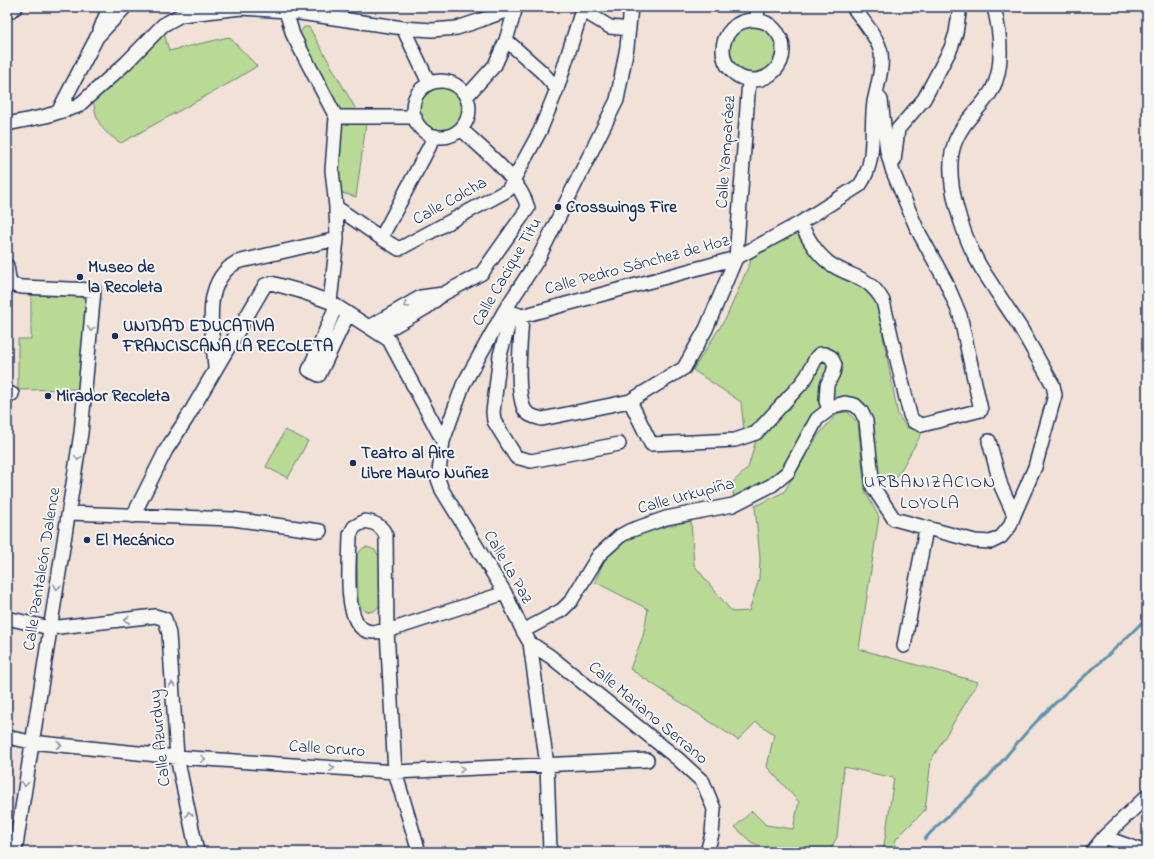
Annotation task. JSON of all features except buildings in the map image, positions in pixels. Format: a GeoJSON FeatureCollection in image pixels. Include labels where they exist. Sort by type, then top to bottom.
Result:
{"type":"FeatureCollection","features":[{"type":"Feature","properties":{"kind":"street"},"geometry":{"type":"LineString","coordinates":[[7,13],[16,7]]}},
{"type":"Feature","properties":{"kind":"street"},"geometry":{"type":"LineString","coordinates":[[58,112],[97,37],[109,7]]}},
{"type":"Feature","properties":{"kind":"street"},"geometry":{"type":"LineString","coordinates":[[97,37],[125,7]]}},
{"type":"Feature","properties":{"kind":"street"},"geometry":{"type":"LineString","coordinates":[[7,124],[46,116],[78,106],[126,63],[163,25],[181,15],[241,8],[286,11],[403,28],[432,30],[457,28],[503,12],[507,7]]}},
{"type":"Feature","properties":{"kind":"street"},"geometry":{"type":"LineString","coordinates":[[466,97],[495,65],[506,40],[516,7]]}},
{"type":"Feature","properties":{"kind":"street","name":"Calle Cacique Titu"},"geometry":{"type":"LineString","coordinates":[[443,441],[463,385],[513,313],[538,259],[614,107],[617,100],[627,47],[630,7]]}},
{"type":"Feature","properties":{"kind":"street","name":"Calle Pedro Sánchez de Hoz"},"geometry":{"type":"LineString","coordinates":[[513,313],[736,258],[800,223],[860,185],[867,175],[870,159],[876,94],[882,53],[873,34],[853,7]]}},
{"type":"Feature","properties":{"kind":"street"},"geometry":{"type":"LineString","coordinates":[[893,172],[898,129],[924,98],[952,48],[956,34],[960,7]]}},
{"type":"Feature","properties":{"kind":"street"},"geometry":{"type":"LineString","coordinates":[[994,7],[998,26],[999,58],[997,76],[992,90],[960,131],[954,144],[950,171],[959,216],[980,265],[1028,341],[1053,385],[1055,395],[1035,466],[1014,514]]}},
{"type":"Feature","properties":{"kind":"street"},"geometry":{"type":"LineString","coordinates":[[581,8],[610,27],[629,29]]}},
{"type":"Feature","properties":{"kind":"street","name":"Calle Colcha"},"geometry":{"type":"LineString","coordinates":[[381,238],[399,249],[508,190],[540,131],[558,89],[581,8]]}},
{"type":"Feature","properties":{"kind":"street"},"geometry":{"type":"LineString","coordinates":[[286,11],[292,35],[336,117],[332,170],[336,207],[337,239],[333,304],[309,370],[319,375],[348,314]]}},
{"type":"Feature","properties":{"kind":"street","name":"Calle Yamparáez"},"geometry":{"type":"LineString","coordinates":[[758,13],[777,32],[782,42],[783,54],[779,65],[771,74],[761,79],[749,80],[738,76],[729,68],[724,57],[723,45],[727,34],[735,26],[758,13]]}},
{"type":"Feature","properties":{"kind":"street"},"geometry":{"type":"LineString","coordinates":[[403,28],[429,83]]}},
{"type":"Feature","properties":{"kind":"street"},"geometry":{"type":"LineString","coordinates":[[506,40],[542,72],[558,89]]}},
{"type":"Feature","properties":{"kind":"street","name":"Calle Yamparáez"},"geometry":{"type":"LineString","coordinates":[[513,313],[519,389],[525,410],[532,417],[542,419],[630,401],[684,368],[706,329],[736,258],[749,80]]}},
{"type":"Feature","properties":{"kind":"street"},"geometry":{"type":"LineString","coordinates":[[438,81],[455,84],[462,90],[466,97],[468,114],[466,122],[453,134],[435,136],[426,132],[419,125],[415,117],[414,101],[423,88],[429,83],[438,81]]}},
{"type":"Feature","properties":{"kind":"street"},"geometry":{"type":"LineString","coordinates":[[800,223],[820,256],[831,264],[854,274],[877,290],[883,301],[910,415],[913,421],[922,425],[981,410],[960,315],[946,282],[917,229],[893,172],[887,151],[881,100],[876,94]]}},
{"type":"Feature","properties":{"kind":"street"},"geometry":{"type":"LineString","coordinates":[[336,117],[415,117]]}},
{"type":"Feature","properties":{"kind":"street"},"geometry":{"type":"LineString","coordinates":[[374,331],[421,297],[443,294],[482,273],[528,208],[525,199],[514,181],[461,128]]}},
{"type":"Feature","properties":{"kind":"street"},"geometry":{"type":"LineString","coordinates":[[336,207],[381,238],[435,136]]}},
{"type":"Feature","properties":{"kind":"street"},"geometry":{"type":"LineString","coordinates":[[216,368],[212,295],[220,276],[228,267],[237,262],[337,239]]}},
{"type":"Feature","properties":{"kind":"street"},"geometry":{"type":"LineString","coordinates":[[7,266],[8,284]]}},
{"type":"Feature","properties":{"kind":"street"},"geometry":{"type":"LineString","coordinates":[[133,516],[166,450],[187,418],[266,285],[271,283],[300,291],[333,304],[389,340],[443,441]]}},
{"type":"Feature","properties":{"kind":"street","name":"Calle Pantaleón Dalence"},"geometry":{"type":"LineString","coordinates":[[8,284],[22,287],[94,290],[81,433],[70,513],[31,742],[15,852]]}},
{"type":"Feature","properties":{"kind":"street"},"geometry":{"type":"LineString","coordinates":[[513,313],[500,355],[493,412],[494,421],[516,457],[531,461],[619,444]]}},
{"type":"Feature","properties":{"kind":"street"},"geometry":{"type":"LineString","coordinates":[[630,401],[651,444],[736,440],[756,433],[807,376],[816,358],[820,354],[825,354],[831,357],[835,365],[827,385],[826,401],[829,410]]}},
{"type":"Feature","properties":{"kind":"street","name":"Calle Urkupiña"},"geometry":{"type":"LineString","coordinates":[[523,631],[562,610],[571,601],[599,555],[620,536],[629,531],[666,518],[733,505],[772,485],[788,472],[817,419],[829,410],[845,403],[855,405],[861,411],[866,421],[873,487],[894,519],[926,529],[975,541],[991,542],[1001,536],[1010,526],[1014,514]]}},
{"type":"Feature","properties":{"kind":"street","name":"Calle La Paz"},"geometry":{"type":"LineString","coordinates":[[443,441],[438,479],[442,490],[505,594],[530,643],[547,765],[550,852]]}},
{"type":"Feature","properties":{"kind":"street"},"geometry":{"type":"LineString","coordinates":[[989,441],[1001,486],[1014,514]]}},
{"type":"Feature","properties":{"kind":"street"},"geometry":{"type":"LineString","coordinates":[[70,513],[133,516],[185,516],[233,519],[320,531]]}},
{"type":"Feature","properties":{"kind":"street"},"geometry":{"type":"LineString","coordinates":[[419,852],[395,772],[388,631],[386,536],[384,530],[378,525],[365,521],[354,527],[350,535],[350,604],[357,622],[363,629],[372,632],[388,631],[505,594]]}},
{"type":"Feature","properties":{"kind":"street"},"geometry":{"type":"LineString","coordinates":[[904,646],[926,529]]}},
{"type":"Feature","properties":{"kind":"street","name":"Calle Azurduy"},"geometry":{"type":"LineString","coordinates":[[50,628],[154,616],[165,619],[169,634],[176,757],[197,852]]}},
{"type":"Feature","properties":{"kind":"street"},"geometry":{"type":"LineString","coordinates":[[7,618],[50,628]]}},
{"type":"Feature","properties":{"kind":"street","name":"Calle Mariano Serrano"},"geometry":{"type":"LineString","coordinates":[[530,643],[551,656],[678,759],[703,782],[714,809],[712,834],[707,852]]}},
{"type":"Feature","properties":{"kind":"street","name":"Calle Oruro"},"geometry":{"type":"LineString","coordinates":[[7,737],[31,742],[176,757],[395,772],[647,760]]}},
{"type":"Feature","properties":{"kind":"street"},"geometry":{"type":"LineString","coordinates":[[1092,852],[1104,837],[1147,796]]}},
{"type":"Feature","properties":{"kind":"street"},"geometry":{"type":"LineString","coordinates":[[1104,837],[1146,852]]}},
{"type":"Feature","properties":{"kind":"green space"},"geometry":{"type":"Polygon","coordinates":[[[753,25],[762,27],[771,32],[776,41],[778,50],[776,59],[771,68],[762,73],[753,75],[744,73],[735,68],[730,59],[728,50],[730,41],[735,32],[744,27],[753,25]]]}},
{"type":"Feature","properties":{"kind":"green space"},"geometry":{"type":"Polygon","coordinates":[[[304,27],[309,27],[358,113],[339,112],[298,36],[304,27]]]}},
{"type":"Feature","properties":{"kind":"green space"},"geometry":{"type":"Polygon","coordinates":[[[163,29],[169,51],[229,37],[257,66],[233,81],[121,143],[108,134],[100,125],[93,98],[163,29]]]}},
{"type":"Feature","properties":{"kind":"green space"},"geometry":{"type":"Polygon","coordinates":[[[445,84],[457,90],[462,98],[462,116],[457,124],[449,129],[435,130],[423,124],[418,116],[417,102],[423,90],[431,85],[445,84]]]}},
{"type":"Feature","properties":{"kind":"green space"},"geometry":{"type":"Polygon","coordinates":[[[344,122],[366,124],[356,197],[342,193],[338,174],[340,127],[344,122]]]}},
{"type":"Feature","properties":{"kind":"green space"},"geometry":{"type":"Polygon","coordinates":[[[797,231],[817,262],[860,285],[877,304],[898,415],[907,428],[923,431],[897,477],[876,479],[864,413],[825,404],[805,424],[789,459],[774,475],[734,500],[732,483],[748,468],[756,440],[744,430],[741,402],[693,370],[727,316],[752,258],[797,231]]]}},
{"type":"Feature","properties":{"kind":"green space"},"geometry":{"type":"Polygon","coordinates":[[[31,295],[84,297],[88,300],[79,389],[18,390],[18,339],[31,339],[31,295]]]}},
{"type":"Feature","properties":{"kind":"green space"},"geometry":{"type":"Polygon","coordinates":[[[848,412],[858,423],[865,491],[879,517],[859,649],[978,682],[931,760],[925,810],[896,839],[894,852],[883,852],[894,778],[844,767],[837,837],[829,852],[774,852],[751,842],[735,827],[752,811],[766,825],[793,829],[799,802],[767,767],[774,734],[756,722],[738,740],[630,669],[643,636],[648,609],[595,582],[607,556],[619,543],[625,539],[664,527],[691,521],[694,565],[732,612],[749,611],[759,579],[760,558],[755,506],[784,492],[819,434],[838,413],[848,412]]]}},
{"type":"Feature","properties":{"kind":"green space"},"geometry":{"type":"Polygon","coordinates":[[[285,430],[308,441],[288,478],[266,467],[285,430]]]}},
{"type":"Feature","properties":{"kind":"green space"},"geometry":{"type":"Polygon","coordinates":[[[367,547],[375,550],[380,558],[380,604],[377,609],[370,612],[362,609],[358,602],[357,555],[363,548],[367,547]]]}},
{"type":"Feature","properties":{"kind":"waterway"},"geometry":{"type":"LineString","coordinates":[[925,839],[984,782],[1048,710],[1134,631],[1147,617]]}},
{"type":"Feature","properties":{"kind":"place","name":"Crosswings Fire"},"geometry":{"type":"Point","coordinates":[558,207]}},
{"type":"Feature","properties":{"kind":"place","name":"Museo de la Recoleta"},"geometry":{"type":"Point","coordinates":[80,277]}},
{"type":"Feature","properties":{"kind":"place","name":"UNIDAD EDUCATIVA FRANCISCANA LA RECOLETA"},"geometry":{"type":"Point","coordinates":[115,336]}},
{"type":"Feature","properties":{"kind":"place","name":"Mirador Recoleta"},"geometry":{"type":"Point","coordinates":[48,396]}},
{"type":"Feature","properties":{"kind":"place","name":"Teatro al Aire Libre Mauro Nuñez"},"geometry":{"type":"Point","coordinates":[353,463]}},
{"type":"Feature","properties":{"kind":"place","name":"El Mecánico"},"geometry":{"type":"Point","coordinates":[87,540]}},
{"type":"Feature","properties":{"kind":"district","name":"URBANIZACION LOYOLA"},"geometry":{"type":"Point","coordinates":[930,493]}}]}
